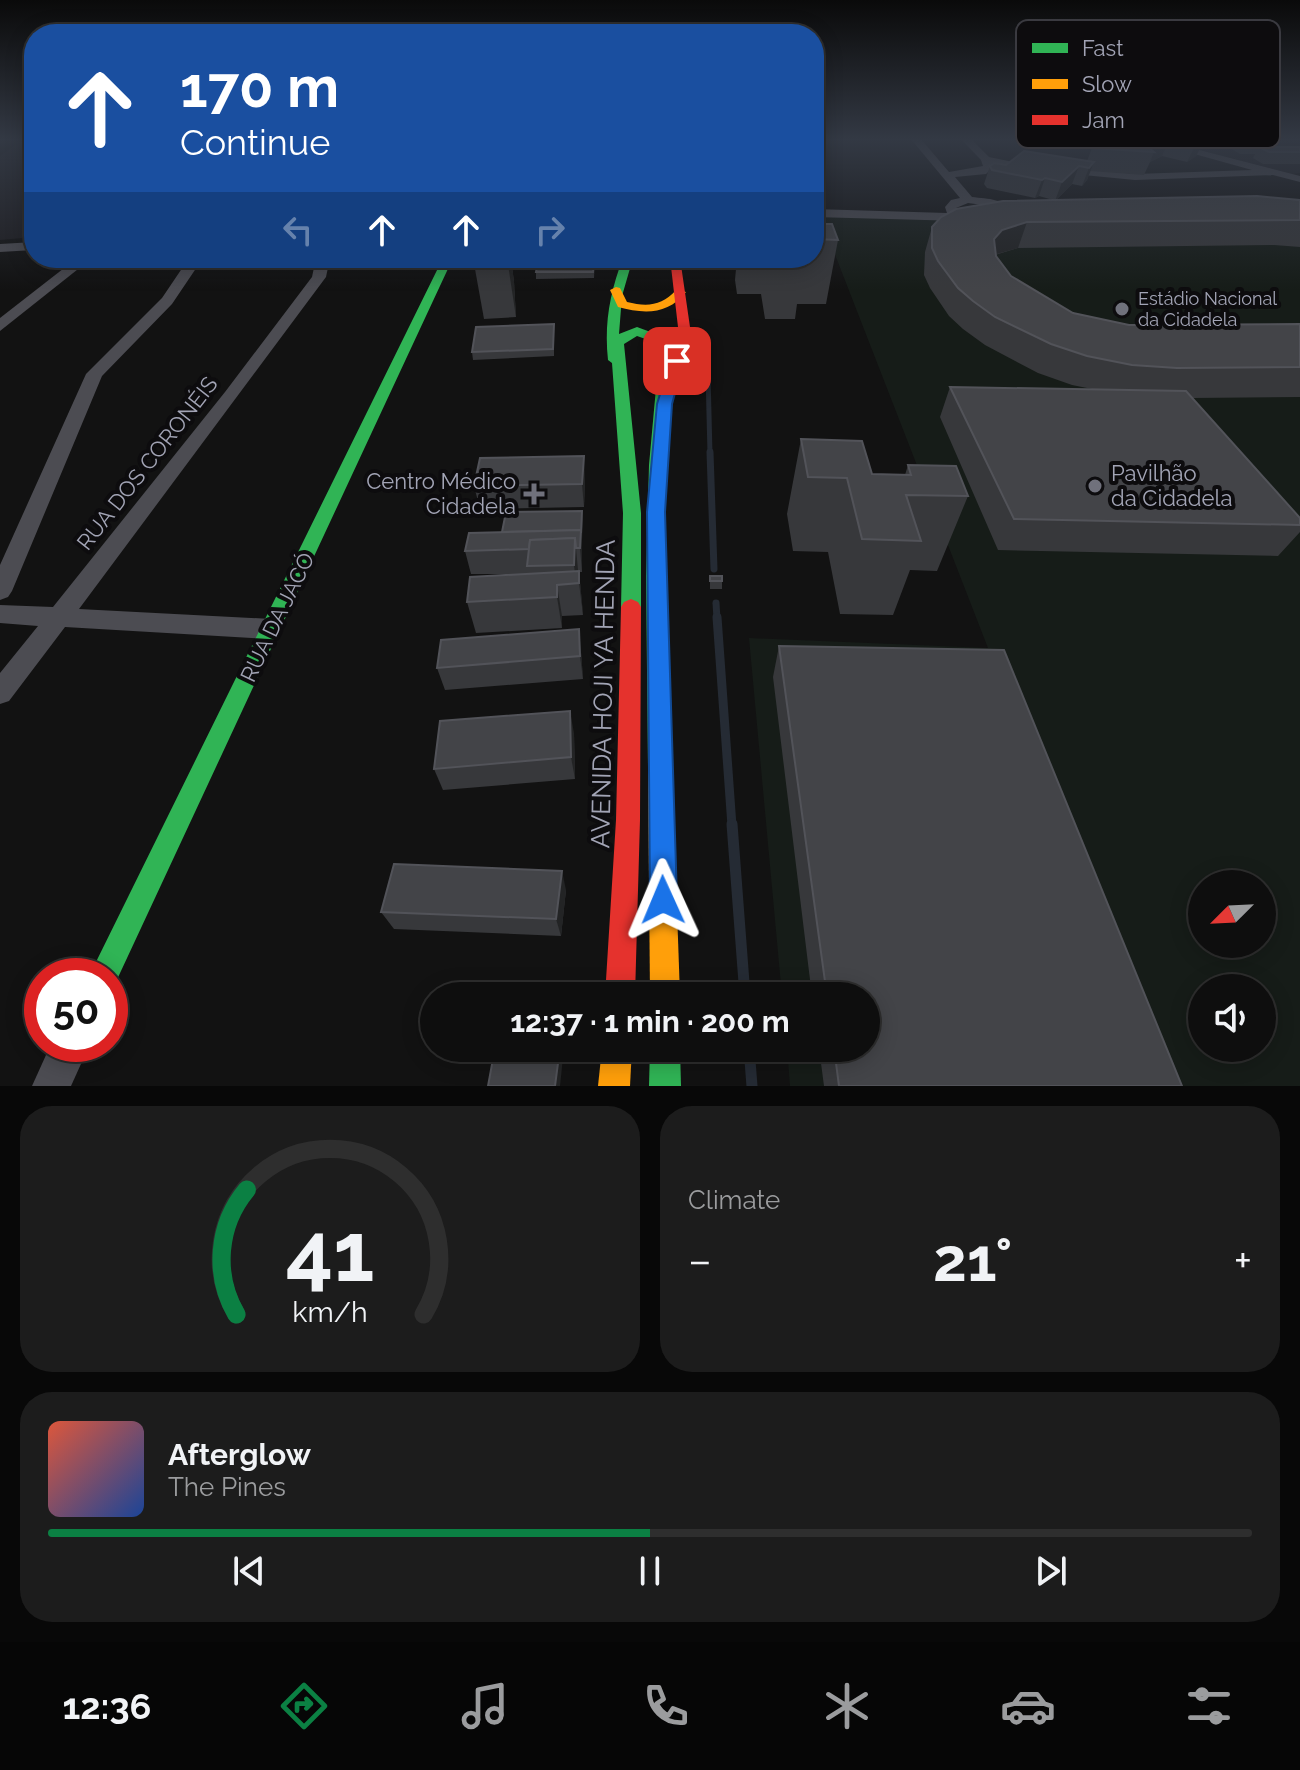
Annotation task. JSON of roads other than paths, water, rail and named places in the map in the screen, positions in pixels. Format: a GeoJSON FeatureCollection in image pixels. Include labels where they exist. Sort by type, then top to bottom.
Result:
{"type":"FeatureCollection","features":[{"type":"Feature","properties":{"kind":"main road","name":"RUA DA JACÓ"},"geometry":{"type":"LineString","coordinates":[[113,958],[443,268]]}},
{"type":"Feature","properties":{"kind":"main road"},"geometry":{"type":"LineString","coordinates":[[621,393],[610,338],[616,290],[624,268]]}},
{"type":"Feature","properties":{"kind":"main road"},"geometry":{"type":"LineString","coordinates":[[664,404],[684,327],[676,268]]}},
{"type":"Feature","properties":{"kind":"main road"},"geometry":{"type":"LineString","coordinates":[[616,290],[622,304],[640,309],[668,305],[677,300],[680,292]]}},
{"type":"Feature","properties":{"kind":"main road"},"geometry":{"type":"LineString","coordinates":[[621,393],[619,338],[634,331],[649,333],[663,340],[666,347],[657,465],[655,576],[665,982]]}},
{"type":"Feature","properties":{"kind":"main road","name":"AVENIDA HOJI YA HENDA"},"geometry":{"type":"LineString","coordinates":[[621,393],[632,513],[628,820],[621,982]]}},
{"type":"Feature","properties":{"kind":"main road"},"geometry":{"type":"LineString","coordinates":[[614,1086],[616,1062]]}},
{"type":"Feature","properties":{"kind":"main road"},"geometry":{"type":"LineString","coordinates":[[665,1062],[665,1086]]}},
{"type":"Feature","properties":{"kind":"street"},"geometry":{"type":"LineString","coordinates":[[958,189],[968,200]]}},
{"type":"Feature","properties":{"kind":"street"},"geometry":{"type":"LineString","coordinates":[[824,203],[968,200],[994,203],[1006,210],[1022,210]]}},
{"type":"Feature","properties":{"kind":"street"},"geometry":{"type":"LineString","coordinates":[[955,202],[949,209],[964,217]]}},
{"type":"Feature","properties":{"kind":"street"},"geometry":{"type":"LineString","coordinates":[[824,213],[1001,219],[1008,215],[1006,210]]}},
{"type":"Feature","properties":{"kind":"street"},"geometry":{"type":"LineString","coordinates":[[0,248],[24,247]]}},
{"type":"Feature","properties":{"kind":"street"},"geometry":{"type":"LineString","coordinates":[[0,326],[72,268]]}},
{"type":"Feature","properties":{"kind":"street"},"geometry":{"type":"LineString","coordinates":[[0,591],[94,374],[167,301],[189,268]]}},
{"type":"Feature","properties":{"kind":"street","name":"RUA DOS CORONÉIS"},"geometry":{"type":"LineString","coordinates":[[0,693],[231,396],[319,277],[321,268]]}},
{"type":"Feature","properties":{"kind":"street"},"geometry":{"type":"LineString","coordinates":[[0,614],[271,629]]}},
{"type":"Feature","properties":{"kind":"street"},"geometry":{"type":"LineString","coordinates":[[51,1086],[62,1062]]}},
{"type":"Feature","properties":{"kind":"waterway"},"geometry":{"type":"LineString","coordinates":[[708,374],[710,454]]}},
{"type":"Feature","properties":{"kind":"waterway"},"geometry":{"type":"LineString","coordinates":[[710,452],[714,569]]}},
{"type":"Feature","properties":{"kind":"waterway"},"geometry":{"type":"LineString","coordinates":[[716,603],[717,619]]}},
{"type":"Feature","properties":{"kind":"waterway"},"geometry":{"type":"LineString","coordinates":[[717,617],[732,826]]}},
{"type":"Feature","properties":{"kind":"waterway"},"geometry":{"type":"LineString","coordinates":[[732,824],[744,982]]}},
{"type":"Feature","properties":{"kind":"waterway"},"geometry":{"type":"LineString","coordinates":[[750,1062],[752,1086]]}},
{"type":"Feature","properties":{"kind":"place","name":"Estádio Nacional da Cidadela"},"geometry":{"type":"Point","coordinates":[1122,309]}},
{"type":"Feature","properties":{"kind":"place","name":"Pavilhão da Cidadela"},"geometry":{"type":"Point","coordinates":[1095,486]}},
{"type":"Feature","properties":{"kind":"place","name":"Centro Médico Cidadela"},"geometry":{"type":"Point","coordinates":[534,494]}}]}
